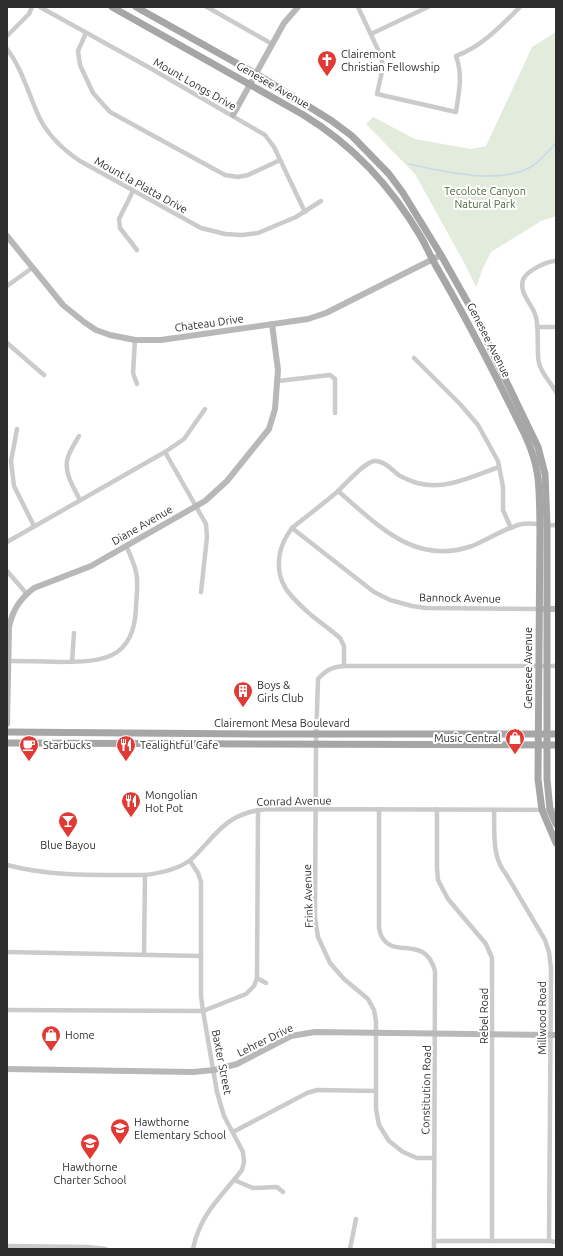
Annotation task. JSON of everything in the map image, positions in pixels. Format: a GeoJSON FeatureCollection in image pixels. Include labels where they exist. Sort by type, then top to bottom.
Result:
{"type":"FeatureCollection","features":[{"type":"Feature","properties":{"kind":"main road","name":"Genesee Avenue"},"geometry":{"type":"LineString","coordinates":[[112,7],[251,84],[330,132],[355,153],[383,182],[395,197],[421,238],[459,305],[531,448],[539,480],[543,525]]}},
{"type":"Feature","properties":{"kind":"main road","name":"Genesee Avenue"},"geometry":{"type":"LineString","coordinates":[[136,7],[256,74],[332,121],[352,136],[389,174],[403,193],[441,255],[472,310],[538,447],[545,474],[543,525],[543,609],[539,666],[538,779],[542,810],[556,843]]}},
{"type":"Feature","properties":{"kind":"main road","name":"Genesee Avenue"},"geometry":{"type":"LineString","coordinates":[[543,609],[548,666],[547,785],[556,824]]}},
{"type":"Feature","properties":{"kind":"main road","name":"Clairemont Mesa Boulevard"},"geometry":{"type":"LineString","coordinates":[[7,732],[556,734]]}},
{"type":"Feature","properties":{"kind":"main road","name":"Clairemont Mesa Boulevard"},"geometry":{"type":"LineString","coordinates":[[7,743],[556,745]]}},
{"type":"Feature","properties":{"kind":"street"},"geometry":{"type":"LineString","coordinates":[[7,36],[29,14],[32,7]]}},
{"type":"Feature","properties":{"kind":"street","name":"Mount Longs Drive"},"geometry":{"type":"LineString","coordinates":[[40,7],[233,115],[265,135],[274,147],[305,212]]}},
{"type":"Feature","properties":{"kind":"street"},"geometry":{"type":"LineString","coordinates":[[207,7],[272,44]]}},
{"type":"Feature","properties":{"kind":"street"},"geometry":{"type":"LineString","coordinates":[[233,115],[284,23],[298,7]]}},
{"type":"Feature","properties":{"kind":"street"},"geometry":{"type":"LineString","coordinates":[[358,7],[381,56],[383,67],[377,94],[456,112],[461,77],[460,67],[456,56],[467,52],[484,42],[520,7]]}},
{"type":"Feature","properties":{"kind":"street"},"geometry":{"type":"LineString","coordinates":[[371,34],[428,7]]}},
{"type":"Feature","properties":{"kind":"street"},"geometry":{"type":"LineString","coordinates":[[86,33],[78,51],[80,66],[93,93],[110,112],[225,175],[238,177],[248,175],[280,160]]}},
{"type":"Feature","properties":{"kind":"street","name":"Mount la Platta Drive"},"geometry":{"type":"LineString","coordinates":[[7,49],[23,75],[44,127],[68,153],[80,162],[201,228],[225,234],[242,235],[258,233],[305,212],[320,201]]}},
{"type":"Feature","properties":{"kind":"street"},"geometry":{"type":"LineString","coordinates":[[134,191],[119,219],[120,228],[137,250]]}},
{"type":"Feature","properties":{"kind":"street","name":"Chateau Drive"},"geometry":{"type":"LineString","coordinates":[[7,236],[63,305],[96,330],[110,335],[135,340],[160,340],[308,319],[326,313],[432,258],[441,255]]}},
{"type":"Feature","properties":{"kind":"street"},"geometry":{"type":"LineString","coordinates":[[556,261],[544,263],[526,275],[522,284],[523,291],[535,313],[537,321],[539,363],[556,392]]}},
{"type":"Feature","properties":{"kind":"street"},"geometry":{"type":"LineString","coordinates":[[7,286],[32,268]]}},
{"type":"Feature","properties":{"kind":"street","name":"Diane Avenue"},"geometry":{"type":"LineString","coordinates":[[7,724],[9,627],[12,614],[16,607],[27,594],[42,584],[91,566],[205,501],[227,481],[269,429],[275,409],[278,370],[272,324]]}},
{"type":"Feature","properties":{"kind":"street"},"geometry":{"type":"LineString","coordinates":[[537,328],[556,327]]}},
{"type":"Feature","properties":{"kind":"street"},"geometry":{"type":"LineString","coordinates":[[135,340],[133,373],[137,384]]}},
{"type":"Feature","properties":{"kind":"street"},"geometry":{"type":"LineString","coordinates":[[7,343],[44,375]]}},
{"type":"Feature","properties":{"kind":"street"},"geometry":{"type":"LineString","coordinates":[[414,358],[460,404],[478,425],[498,461],[503,487],[503,510],[511,528]]}},
{"type":"Feature","properties":{"kind":"street"},"geometry":{"type":"LineString","coordinates":[[278,381],[330,375],[335,379],[335,412]]}},
{"type":"Feature","properties":{"kind":"street"},"geometry":{"type":"LineString","coordinates":[[7,542],[165,452],[184,439],[205,409]]}},
{"type":"Feature","properties":{"kind":"street"},"geometry":{"type":"LineString","coordinates":[[18,430],[11,461],[14,486],[34,526]]}},
{"type":"Feature","properties":{"kind":"street"},"geometry":{"type":"LineString","coordinates":[[79,436],[67,462],[69,478],[80,500]]}},
{"type":"Feature","properties":{"kind":"street"},"geometry":{"type":"LineString","coordinates":[[165,452],[206,524],[207,537],[201,592]]}},
{"type":"Feature","properties":{"kind":"street"},"geometry":{"type":"LineString","coordinates":[[344,666],[344,646],[340,638],[293,599],[284,588],[279,573],[278,562],[284,539],[292,528],[338,491],[367,464],[376,461],[382,462],[400,475],[410,480],[418,483],[436,485],[446,485],[499,467]]}},
{"type":"Feature","properties":{"kind":"street"},"geometry":{"type":"LineString","coordinates":[[338,491],[398,540],[424,549],[441,551],[471,546],[523,524],[556,525]]}},
{"type":"Feature","properties":{"kind":"street","name":"Bannock Avenue"},"geometry":{"type":"LineString","coordinates":[[292,528],[374,592],[390,600],[426,608],[556,609]]}},
{"type":"Feature","properties":{"kind":"street"},"geometry":{"type":"LineString","coordinates":[[8,661],[72,662],[97,660],[107,658],[114,654],[128,641],[135,622],[137,573],[134,562],[126,546]]}},
{"type":"Feature","properties":{"kind":"street"},"geometry":{"type":"LineString","coordinates":[[7,571],[27,594]]}},
{"type":"Feature","properties":{"kind":"street"},"geometry":{"type":"LineString","coordinates":[[72,662],[74,633]]}},
{"type":"Feature","properties":{"kind":"street","name":"Frink Avenue"},"geometry":{"type":"LineString","coordinates":[[434,1158],[417,1158],[403,1152],[389,1141],[379,1125],[376,1109],[376,1021],[374,1010],[368,999],[344,980],[330,962],[318,937],[315,917],[316,734],[318,679],[332,667],[344,666],[556,666]]}},
{"type":"Feature","properties":{"kind":"street","name":"Constitution Road"},"geometry":{"type":"LineString","coordinates":[[379,809],[379,928],[382,938],[388,944],[396,947],[418,949],[429,956],[436,971],[434,1249]]}},
{"type":"Feature","properties":{"kind":"street","name":"Rebel Road"},"geometry":{"type":"LineString","coordinates":[[436,809],[436,868],[438,880],[448,900],[486,944],[492,958],[492,1241]]}},
{"type":"Feature","properties":{"kind":"street"},"geometry":{"type":"LineString","coordinates":[[7,1010],[203,1011],[246,994],[254,986],[257,978],[258,810]]}},
{"type":"Feature","properties":{"kind":"street","name":"Conrad Avenue"},"geometry":{"type":"LineString","coordinates":[[7,865],[25,870],[51,873],[145,875],[172,870],[190,861],[226,823],[251,811],[258,810],[553,810]]}},
{"type":"Feature","properties":{"kind":"street","name":"Millwood Road"},"geometry":{"type":"LineString","coordinates":[[494,810],[495,851],[502,869],[545,940],[552,968],[554,1035],[550,1149],[549,1241]]}},
{"type":"Feature","properties":{"kind":"street","name":"Baxter Street"},"geometry":{"type":"LineString","coordinates":[[190,861],[198,873],[201,882],[201,996],[217,1092],[224,1116],[243,1152],[244,1162],[242,1170],[203,1218],[195,1236],[193,1249]]}},
{"type":"Feature","properties":{"kind":"street"},"geometry":{"type":"LineString","coordinates":[[144,955],[145,875]]}},
{"type":"Feature","properties":{"kind":"street"},"geometry":{"type":"LineString","coordinates":[[7,952],[201,956]]}},
{"type":"Feature","properties":{"kind":"street"},"geometry":{"type":"LineString","coordinates":[[257,978],[266,983]]}},
{"type":"Feature","properties":{"kind":"street","name":"Lehrer Drive"},"geometry":{"type":"LineString","coordinates":[[7,1069],[194,1072],[214,1070],[237,1064],[291,1036],[300,1033],[315,1032],[554,1035]]}},
{"type":"Feature","properties":{"kind":"street"},"geometry":{"type":"LineString","coordinates":[[233,1132],[307,1093],[317,1090],[376,1091]]}},
{"type":"Feature","properties":{"kind":"street"},"geometry":{"type":"LineString","coordinates":[[550,1149],[556,1149]]}},
{"type":"Feature","properties":{"kind":"street"},"geometry":{"type":"LineString","coordinates":[[234,1180],[253,1188],[276,1187],[283,1192]]}},
{"type":"Feature","properties":{"kind":"street"},"geometry":{"type":"LineString","coordinates":[[350,1249],[356,1219]]}},
{"type":"Feature","properties":{"kind":"street"},"geometry":{"type":"LineString","coordinates":[[434,1241],[556,1242]]}},
{"type":"Feature","properties":{"kind":"street"},"geometry":{"type":"LineString","coordinates":[[7,1246],[87,1247],[106,1249]]}},
{"type":"Feature","properties":{"kind":"green space","name":"Tecolote Canyon Natural Park"},"geometry":{"type":"Polygon","coordinates":[[[556,32],[556,216],[541,221],[491,252],[476,287],[415,174],[366,124],[373,117],[415,139],[471,149],[486,146],[532,47],[556,32]]]}},
{"type":"Feature","properties":{"kind":"waterway"},"geometry":{"type":"LineString","coordinates":[[409,164],[455,173],[490,176],[506,175],[521,171],[534,165],[556,143]]}},
{"type":"Feature","properties":{"kind":"place","name":"Clairemont Christian Fellowship"},"geometry":{"type":"Point","coordinates":[327,77]}},
{"type":"Feature","properties":{"kind":"place","name":"Boys & Girls Club"},"geometry":{"type":"Point","coordinates":[243,708]}},
{"type":"Feature","properties":{"kind":"place","name":"Music Central"},"geometry":{"type":"Point","coordinates":[515,755]}},
{"type":"Feature","properties":{"kind":"place","name":"Starbucks"},"geometry":{"type":"Point","coordinates":[29,762]}},
{"type":"Feature","properties":{"kind":"place","name":"Tealightful Cafe"},"geometry":{"type":"Point","coordinates":[126,762]}},
{"type":"Feature","properties":{"kind":"place","name":"Mongolian Hot Pot"},"geometry":{"type":"Point","coordinates":[131,818]}},
{"type":"Feature","properties":{"kind":"place","name":"Blue Bayou"},"geometry":{"type":"Point","coordinates":[68,838]}},
{"type":"Feature","properties":{"kind":"place","name":"Home"},"geometry":{"type":"Point","coordinates":[51,1052]}},
{"type":"Feature","properties":{"kind":"place","name":"Hawthorne Elementary School"},"geometry":{"type":"Point","coordinates":[120,1145]}},
{"type":"Feature","properties":{"kind":"place","name":"Hawthorne Charter School"},"geometry":{"type":"Point","coordinates":[90,1160]}}]}
